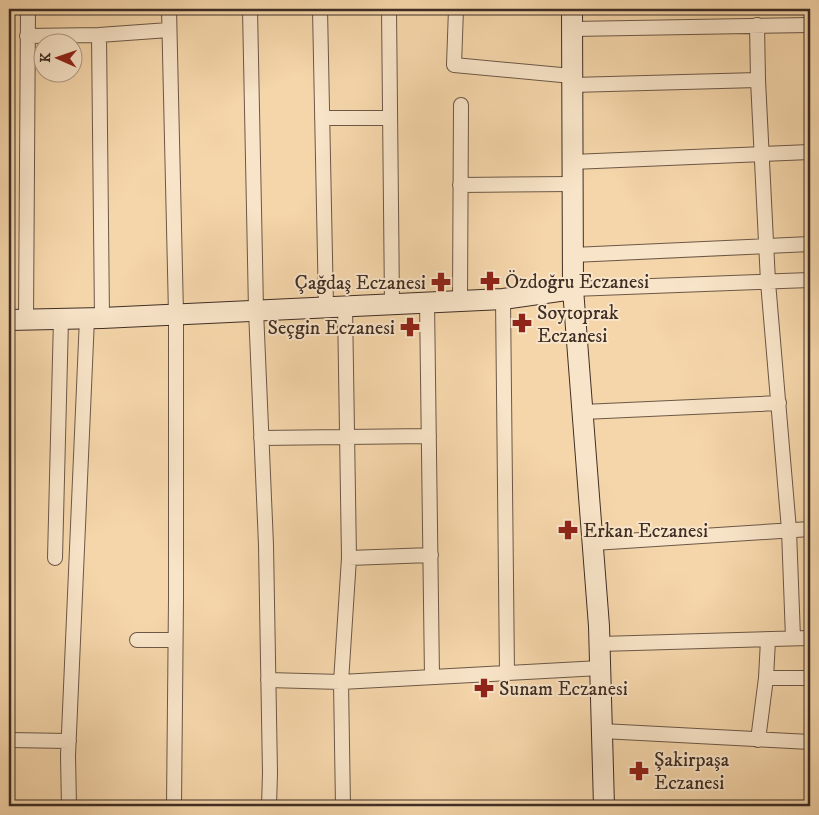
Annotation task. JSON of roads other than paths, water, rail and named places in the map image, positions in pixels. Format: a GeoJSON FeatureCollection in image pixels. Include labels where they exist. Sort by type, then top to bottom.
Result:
{"type":"FeatureCollection","features":[{"type":"Feature","properties":{"kind":"main road"},"geometry":{"type":"LineString","coordinates":[[572,9],[573,288],[594,544],[600,644],[604,806]]}},
{"type":"Feature","properties":{"kind":"main road"},"geometry":{"type":"LineString","coordinates":[[17,320],[503,299],[573,288]]}},
{"type":"Feature","properties":{"kind":"street"},"geometry":{"type":"LineString","coordinates":[[17,320],[28,9]]}},
{"type":"Feature","properties":{"kind":"street"},"geometry":{"type":"LineString","coordinates":[[169,9],[176,314],[174,806]]}},
{"type":"Feature","properties":{"kind":"street"},"geometry":{"type":"LineString","coordinates":[[250,9],[256,310],[266,546],[269,806]]}},
{"type":"Feature","properties":{"kind":"street"},"geometry":{"type":"LineString","coordinates":[[320,9],[326,307]]}},
{"type":"Feature","properties":{"kind":"street"},"geometry":{"type":"LineString","coordinates":[[389,9],[392,304]]}},
{"type":"Feature","properties":{"kind":"street"},"geometry":{"type":"LineString","coordinates":[[456,9],[454,65],[572,80],[758,80]]}},
{"type":"Feature","properties":{"kind":"street"},"geometry":{"type":"LineString","coordinates":[[757,25],[761,154],[768,282],[789,530],[793,638]]}},
{"type":"Feature","properties":{"kind":"street"},"geometry":{"type":"LineString","coordinates":[[572,29],[810,25]]}},
{"type":"Feature","properties":{"kind":"street"},"geometry":{"type":"LineString","coordinates":[[27,36],[99,35],[169,30]]}},
{"type":"Feature","properties":{"kind":"street"},"geometry":{"type":"LineString","coordinates":[[69,806],[69,741],[94,318],[99,35]]}},
{"type":"Feature","properties":{"kind":"street"},"geometry":{"type":"LineString","coordinates":[[460,105],[460,301]]}},
{"type":"Feature","properties":{"kind":"street"},"geometry":{"type":"LineString","coordinates":[[322,118],[389,118]]}},
{"type":"Feature","properties":{"kind":"street"},"geometry":{"type":"LineString","coordinates":[[572,162],[810,152]]}},
{"type":"Feature","properties":{"kind":"street"},"geometry":{"type":"LineString","coordinates":[[460,185],[572,184]]}},
{"type":"Feature","properties":{"kind":"street"},"geometry":{"type":"LineString","coordinates":[[573,255],[810,244]]}},
{"type":"Feature","properties":{"kind":"street"},"geometry":{"type":"LineString","coordinates":[[573,288],[810,280]]}},
{"type":"Feature","properties":{"kind":"street"},"geometry":{"type":"LineString","coordinates":[[503,299],[507,673]]}},
{"type":"Feature","properties":{"kind":"street"},"geometry":{"type":"LineString","coordinates":[[427,302],[432,555],[432,677]]}},
{"type":"Feature","properties":{"kind":"street"},"geometry":{"type":"LineString","coordinates":[[343,806],[341,682],[349,558],[346,306]]}},
{"type":"Feature","properties":{"kind":"street"},"geometry":{"type":"LineString","coordinates":[[55,558],[61,319]]}},
{"type":"Feature","properties":{"kind":"street"},"geometry":{"type":"LineString","coordinates":[[583,412],[779,403]]}},
{"type":"Feature","properties":{"kind":"street"},"geometry":{"type":"LineString","coordinates":[[261,438],[429,436]]}},
{"type":"Feature","properties":{"kind":"street"},"geometry":{"type":"LineString","coordinates":[[594,544],[810,529]]}},
{"type":"Feature","properties":{"kind":"street"},"geometry":{"type":"LineString","coordinates":[[349,558],[432,555]]}},
{"type":"Feature","properties":{"kind":"street"},"geometry":{"type":"LineString","coordinates":[[600,644],[810,638]]}},
{"type":"Feature","properties":{"kind":"street"},"geometry":{"type":"LineString","coordinates":[[136,640],[176,640]]}},
{"type":"Feature","properties":{"kind":"street"},"geometry":{"type":"LineString","coordinates":[[758,740],[766,678],[768,640]]}},
{"type":"Feature","properties":{"kind":"street"},"geometry":{"type":"LineString","coordinates":[[268,680],[341,682],[600,668]]}},
{"type":"Feature","properties":{"kind":"street"},"geometry":{"type":"LineString","coordinates":[[766,678],[810,678]]}},
{"type":"Feature","properties":{"kind":"street"},"geometry":{"type":"LineString","coordinates":[[602,731],[810,742]]}},
{"type":"Feature","properties":{"kind":"street"},"geometry":{"type":"LineString","coordinates":[[9,740],[69,741]]}},
{"type":"Feature","properties":{"kind":"place","name":"Özdoğru Eczanesi"},"geometry":{"type":"Point","coordinates":[490,281]}},
{"type":"Feature","properties":{"kind":"place","name":"Çağdaş Eczanesi"},"geometry":{"type":"Point","coordinates":[441,282]}},
{"type":"Feature","properties":{"kind":"place","name":"Soytoprak Eczanesi"},"geometry":{"type":"Point","coordinates":[522,323]}},
{"type":"Feature","properties":{"kind":"place","name":"Seçgin Eczanesi"},"geometry":{"type":"Point","coordinates":[410,327]}},
{"type":"Feature","properties":{"kind":"place","name":"Erkan Eczanesi"},"geometry":{"type":"Point","coordinates":[568,530]}},
{"type":"Feature","properties":{"kind":"place","name":"Sunam Eczanesi"},"geometry":{"type":"Point","coordinates":[484,688]}},
{"type":"Feature","properties":{"kind":"place","name":"Şakirpaşa Eczanesi"},"geometry":{"type":"Point","coordinates":[639,771]}}]}
